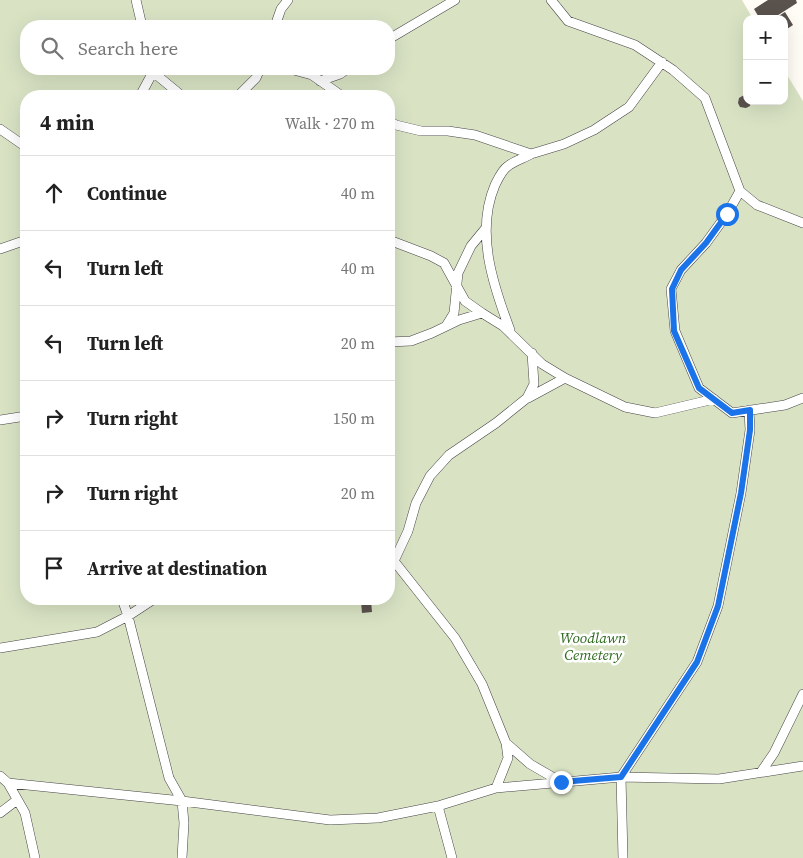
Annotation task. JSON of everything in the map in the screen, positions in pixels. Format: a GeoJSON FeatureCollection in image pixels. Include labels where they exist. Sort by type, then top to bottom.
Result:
{"type":"FeatureCollection","features":[{"type":"Feature","properties":{"kind":"lane"},"geometry":{"type":"LineString","coordinates":[[136,0],[141,20]]}},
{"type":"Feature","properties":{"kind":"lane"},"geometry":{"type":"LineString","coordinates":[[277,20],[281,9],[288,0]]}},
{"type":"Feature","properties":{"kind":"lane"},"geometry":{"type":"LineString","coordinates":[[395,35],[455,0]]}},
{"type":"Feature","properties":{"kind":"lane"},"geometry":{"type":"LineString","coordinates":[[551,0],[568,21],[635,45],[673,70],[705,98],[740,191],[757,205],[803,222]]}},
{"type":"Feature","properties":{"kind":"lane"},"geometry":{"type":"LineString","coordinates":[[511,333],[487,252],[485,229],[490,196],[498,179],[506,167],[532,154],[564,144],[594,130],[629,107],[662,62]]}},
{"type":"Feature","properties":{"kind":"lane"},"geometry":{"type":"LineString","coordinates":[[143,90],[150,75]]}},
{"type":"Feature","properties":{"kind":"lane"},"geometry":{"type":"LineString","coordinates":[[158,75],[175,90]]}},
{"type":"Feature","properties":{"kind":"lane"},"geometry":{"type":"LineString","coordinates":[[244,90],[257,75]]}},
{"type":"Feature","properties":{"kind":"lane"},"geometry":{"type":"LineString","coordinates":[[312,75],[334,90]]}},
{"type":"Feature","properties":{"kind":"lane"},"geometry":{"type":"LineString","coordinates":[[320,80],[337,75]]}},
{"type":"Feature","properties":{"kind":"lane"},"geometry":{"type":"LineString","coordinates":[[395,124],[421,131],[448,130],[475,135],[532,154]]}},
{"type":"Feature","properties":{"kind":"lane"},"geometry":{"type":"LineString","coordinates":[[0,129],[20,143]]}},
{"type":"Feature","properties":{"kind":"lane"},"geometry":{"type":"LineString","coordinates":[[740,191],[727,214],[706,243],[681,270],[672,289],[674,331],[699,388],[732,413],[785,405],[803,398]]}},
{"type":"Feature","properties":{"kind":"lane"},"geometry":{"type":"LineString","coordinates":[[445,327],[454,313],[458,273],[471,246],[485,229]]}},
{"type":"Feature","properties":{"kind":"lane"},"geometry":{"type":"LineString","coordinates":[[0,248],[20,242]]}},
{"type":"Feature","properties":{"kind":"lane"},"geometry":{"type":"LineString","coordinates":[[395,242],[432,256],[444,263],[465,301],[503,326],[542,364],[565,378],[624,407],[655,413],[714,399]]}},
{"type":"Feature","properties":{"kind":"lane"},"geometry":{"type":"LineString","coordinates":[[395,342],[411,341],[459,320],[482,313]]}},
{"type":"Feature","properties":{"kind":"lane"},"geometry":{"type":"LineString","coordinates":[[527,398],[534,384],[532,353]]}},
{"type":"Feature","properties":{"kind":"lane"},"geometry":{"type":"LineString","coordinates":[[395,555],[408,531],[416,503],[430,476],[449,455],[496,423],[527,398],[565,378]]}},
{"type":"Feature","properties":{"kind":"lane"},"geometry":{"type":"LineString","coordinates":[[623,858],[621,777],[697,662],[718,606],[741,493],[750,430],[750,410]]}},
{"type":"Feature","properties":{"kind":"lane"},"geometry":{"type":"LineString","coordinates":[[0,420],[20,417]]}},
{"type":"Feature","properties":{"kind":"lane"},"geometry":{"type":"LineString","coordinates":[[395,565],[455,638],[482,684],[506,743],[508,758],[496,788]]}},
{"type":"Feature","properties":{"kind":"lane"},"geometry":{"type":"LineString","coordinates":[[124,605],[169,778],[182,801],[184,823],[182,858]]}},
{"type":"Feature","properties":{"kind":"lane"},"geometry":{"type":"LineString","coordinates":[[0,648],[97,632],[145,605]]}},
{"type":"Feature","properties":{"kind":"lane"},"geometry":{"type":"LineString","coordinates":[[760,772],[774,753],[803,694]]}},
{"type":"Feature","properties":{"kind":"lane"},"geometry":{"type":"LineString","coordinates":[[506,743],[530,764],[561,782]]}},
{"type":"Feature","properties":{"kind":"lane"},"geometry":{"type":"LineString","coordinates":[[8,783],[182,801],[330,820],[378,818],[438,806],[496,788],[621,777],[719,779],[803,766]]}},
{"type":"Feature","properties":{"kind":"lane"},"geometry":{"type":"LineString","coordinates":[[0,776],[8,783],[25,813],[36,858]]}},
{"type":"Feature","properties":{"kind":"lane"},"geometry":{"type":"LineString","coordinates":[[0,813],[17,800]]}},
{"type":"Feature","properties":{"kind":"lane"},"geometry":{"type":"LineString","coordinates":[[438,806],[452,858]]}},
{"type":"Feature","properties":{"kind":"green space","name":"Woodlawn Cemetery"},"geometry":{"type":"Polygon","coordinates":[[[0,0],[742,0],[751,15],[743,15],[743,105],[788,105],[788,77],[803,101],[803,858],[0,858],[0,0]]]}},
{"type":"Feature","properties":{"kind":"building"},"geometry":{"type":"Polygon","coordinates":[[[768,0],[796,0],[797,3],[778,15],[758,15],[754,9],[768,0]]]}},
{"type":"Feature","properties":{"kind":"building"},"geometry":{"type":"Polygon","coordinates":[[[788,17],[793,25],[788,28],[788,17]]]}},
{"type":"Feature","properties":{"kind":"building"},"geometry":{"type":"Polygon","coordinates":[[[743,96],[743,105],[750,106],[746,108],[740,107],[738,103],[739,98],[743,96]]]}},
{"type":"Feature","properties":{"kind":"building"},"geometry":{"type":"Polygon","coordinates":[[[361,605],[371,605],[372,612],[362,613],[361,605]]]}},
{"type":"Feature","properties":{"kind":"route"},"geometry":{"type":"LineString","coordinates":[[561,782],[621,777],[697,662],[718,606],[741,493],[750,430],[750,410],[732,413],[699,388],[674,331],[672,289],[681,270],[706,243],[727,214]]}}]}
